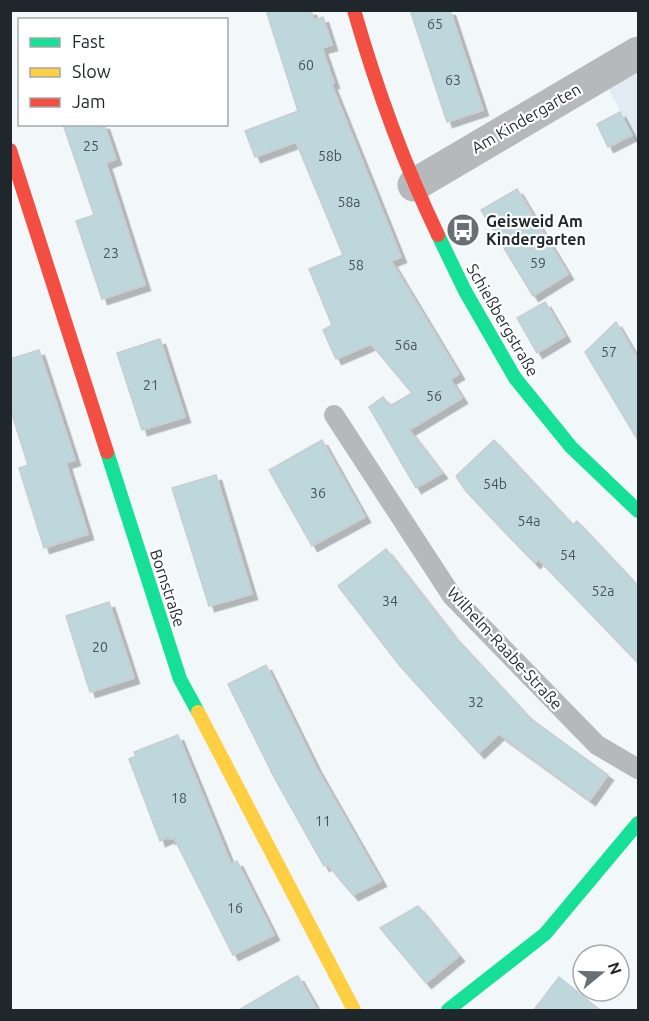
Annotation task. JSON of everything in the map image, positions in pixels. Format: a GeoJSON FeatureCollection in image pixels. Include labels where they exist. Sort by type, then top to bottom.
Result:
{"type":"FeatureCollection","features":[{"type":"Feature","properties":{"kind":"street","name":"Schießbergstraße"},"geometry":{"type":"LineString","coordinates":[[354,10],[372,73],[414,185],[465,291],[515,378],[571,447],[639,511]]}},
{"type":"Feature","properties":{"kind":"street","name":"Am Kindergarten"},"geometry":{"type":"LineString","coordinates":[[414,185],[639,53]]}},
{"type":"Feature","properties":{"kind":"street","name":"Bornstraße"},"geometry":{"type":"LineString","coordinates":[[10,150],[180,679],[354,1011]]}},
{"type":"Feature","properties":{"kind":"street"},"geometry":{"type":"LineString","coordinates":[[448,1011],[545,934],[639,823]]}},
{"type":"Feature","properties":{"kind":"lane","name":"Wilhelm-Raabe-Straße"},"geometry":{"type":"LineString","coordinates":[[334,415],[452,596],[597,745],[639,769]]}},
{"type":"Feature","properties":{"kind":"shaded area"},"geometry":{"type":"Polygon","coordinates":[[[638,66],[638,146],[607,85],[638,66]]]}},
{"type":"Feature","properties":{"kind":"building"},"geometry":{"type":"Polygon","coordinates":[[[266,10],[311,10],[314,20],[323,17],[332,45],[322,48],[334,83],[331,83],[401,257],[391,261],[459,374],[450,379],[462,398],[409,430],[442,473],[416,488],[369,407],[383,397],[390,406],[412,393],[371,344],[336,359],[323,330],[332,325],[309,269],[343,255],[296,142],[255,157],[245,131],[298,111],[266,10]]]}},
{"type":"Feature","properties":{"kind":"building"},"geometry":{"type":"Polygon","coordinates":[[[410,10],[450,10],[483,110],[447,122],[410,10]]]}},
{"type":"Feature","properties":{"kind":"building"},"geometry":{"type":"Polygon","coordinates":[[[620,112],[632,135],[608,147],[597,124],[620,112]]]}},
{"type":"Feature","properties":{"kind":"building"},"geometry":{"type":"Polygon","coordinates":[[[64,126],[105,126],[116,159],[106,163],[145,285],[102,299],[76,221],[94,215],[64,126]]]}},
{"type":"Feature","properties":{"kind":"building"},"geometry":{"type":"Polygon","coordinates":[[[517,189],[568,274],[533,296],[481,210],[517,189]]]}},
{"type":"Feature","properties":{"kind":"building"},"geometry":{"type":"Polygon","coordinates":[[[545,302],[565,336],[537,353],[517,318],[545,302]]]}},
{"type":"Feature","properties":{"kind":"building"},"geometry":{"type":"Polygon","coordinates":[[[616,322],[639,361],[639,442],[585,352],[616,322]]]}},
{"type":"Feature","properties":{"kind":"building"},"geometry":{"type":"Polygon","coordinates":[[[160,339],[185,417],[142,430],[117,353],[160,339]]]}},
{"type":"Feature","properties":{"kind":"building"},"geometry":{"type":"Polygon","coordinates":[[[39,350],[75,460],[66,463],[88,534],[44,548],[19,468],[28,465],[10,408],[10,359],[39,350]]]}},
{"type":"Feature","properties":{"kind":"building"},"geometry":{"type":"Polygon","coordinates":[[[322,440],[365,517],[312,546],[269,470],[322,440]]]}},
{"type":"Feature","properties":{"kind":"building"},"geometry":{"type":"Polygon","coordinates":[[[494,440],[573,525],[577,521],[639,587],[639,664],[538,559],[535,563],[465,490],[456,476],[494,440]]]}},
{"type":"Feature","properties":{"kind":"building"},"geometry":{"type":"Polygon","coordinates":[[[216,475],[252,594],[209,606],[172,488],[216,475]]]}},
{"type":"Feature","properties":{"kind":"building"},"geometry":{"type":"Polygon","coordinates":[[[386,549],[453,635],[530,718],[608,775],[590,800],[499,734],[479,753],[400,666],[338,586],[386,549]]]}},
{"type":"Feature","properties":{"kind":"building"},"geometry":{"type":"Polygon","coordinates":[[[109,602],[134,678],[90,692],[66,616],[109,602]]]}},
{"type":"Feature","properties":{"kind":"building"},"geometry":{"type":"Polygon","coordinates":[[[266,665],[316,767],[381,881],[353,895],[327,864],[324,866],[275,779],[228,684],[266,665]]]}},
{"type":"Feature","properties":{"kind":"building"},"geometry":{"type":"Polygon","coordinates":[[[178,735],[231,864],[237,861],[274,935],[233,955],[174,838],[169,837],[160,841],[129,759],[136,756],[134,752],[178,735]]]}},
{"type":"Feature","properties":{"kind":"building"},"geometry":{"type":"Polygon","coordinates":[[[418,906],[459,956],[426,983],[380,928],[418,906]]]}},
{"type":"Feature","properties":{"kind":"building"},"geometry":{"type":"Polygon","coordinates":[[[298,976],[318,1011],[237,1011],[295,977],[298,976]]]}},
{"type":"Feature","properties":{"kind":"building"},"geometry":{"type":"Polygon","coordinates":[[[559,977],[571,987],[571,1003],[591,1003],[601,1011],[533,1011],[559,977]]]}},
{"type":"Feature","properties":{"kind":"traffic: fast"},"geometry":{"type":"LineString","coordinates":[[438,235],[465,291],[515,378],[571,447],[638,511]]}},
{"type":"Feature","properties":{"kind":"traffic: fast"},"geometry":{"type":"LineString","coordinates":[[107,452],[180,679],[198,712]]}},
{"type":"Feature","properties":{"kind":"traffic: fast"},"geometry":{"type":"LineString","coordinates":[[448,1010],[545,934],[638,823]]}},
{"type":"Feature","properties":{"kind":"traffic: slow"},"geometry":{"type":"LineString","coordinates":[[198,712],[354,1010]]}},
{"type":"Feature","properties":{"kind":"traffic: jam"},"geometry":{"type":"LineString","coordinates":[[354,10],[391,124],[438,235]]}},
{"type":"Feature","properties":{"kind":"traffic: jam"},"geometry":{"type":"LineString","coordinates":[[10,150],[107,452]]}},
{"type":"Feature","properties":{"kind":"place","name":"Geisweid Am Kindergarten"},"geometry":{"type":"Point","coordinates":[463,230]}}]}
